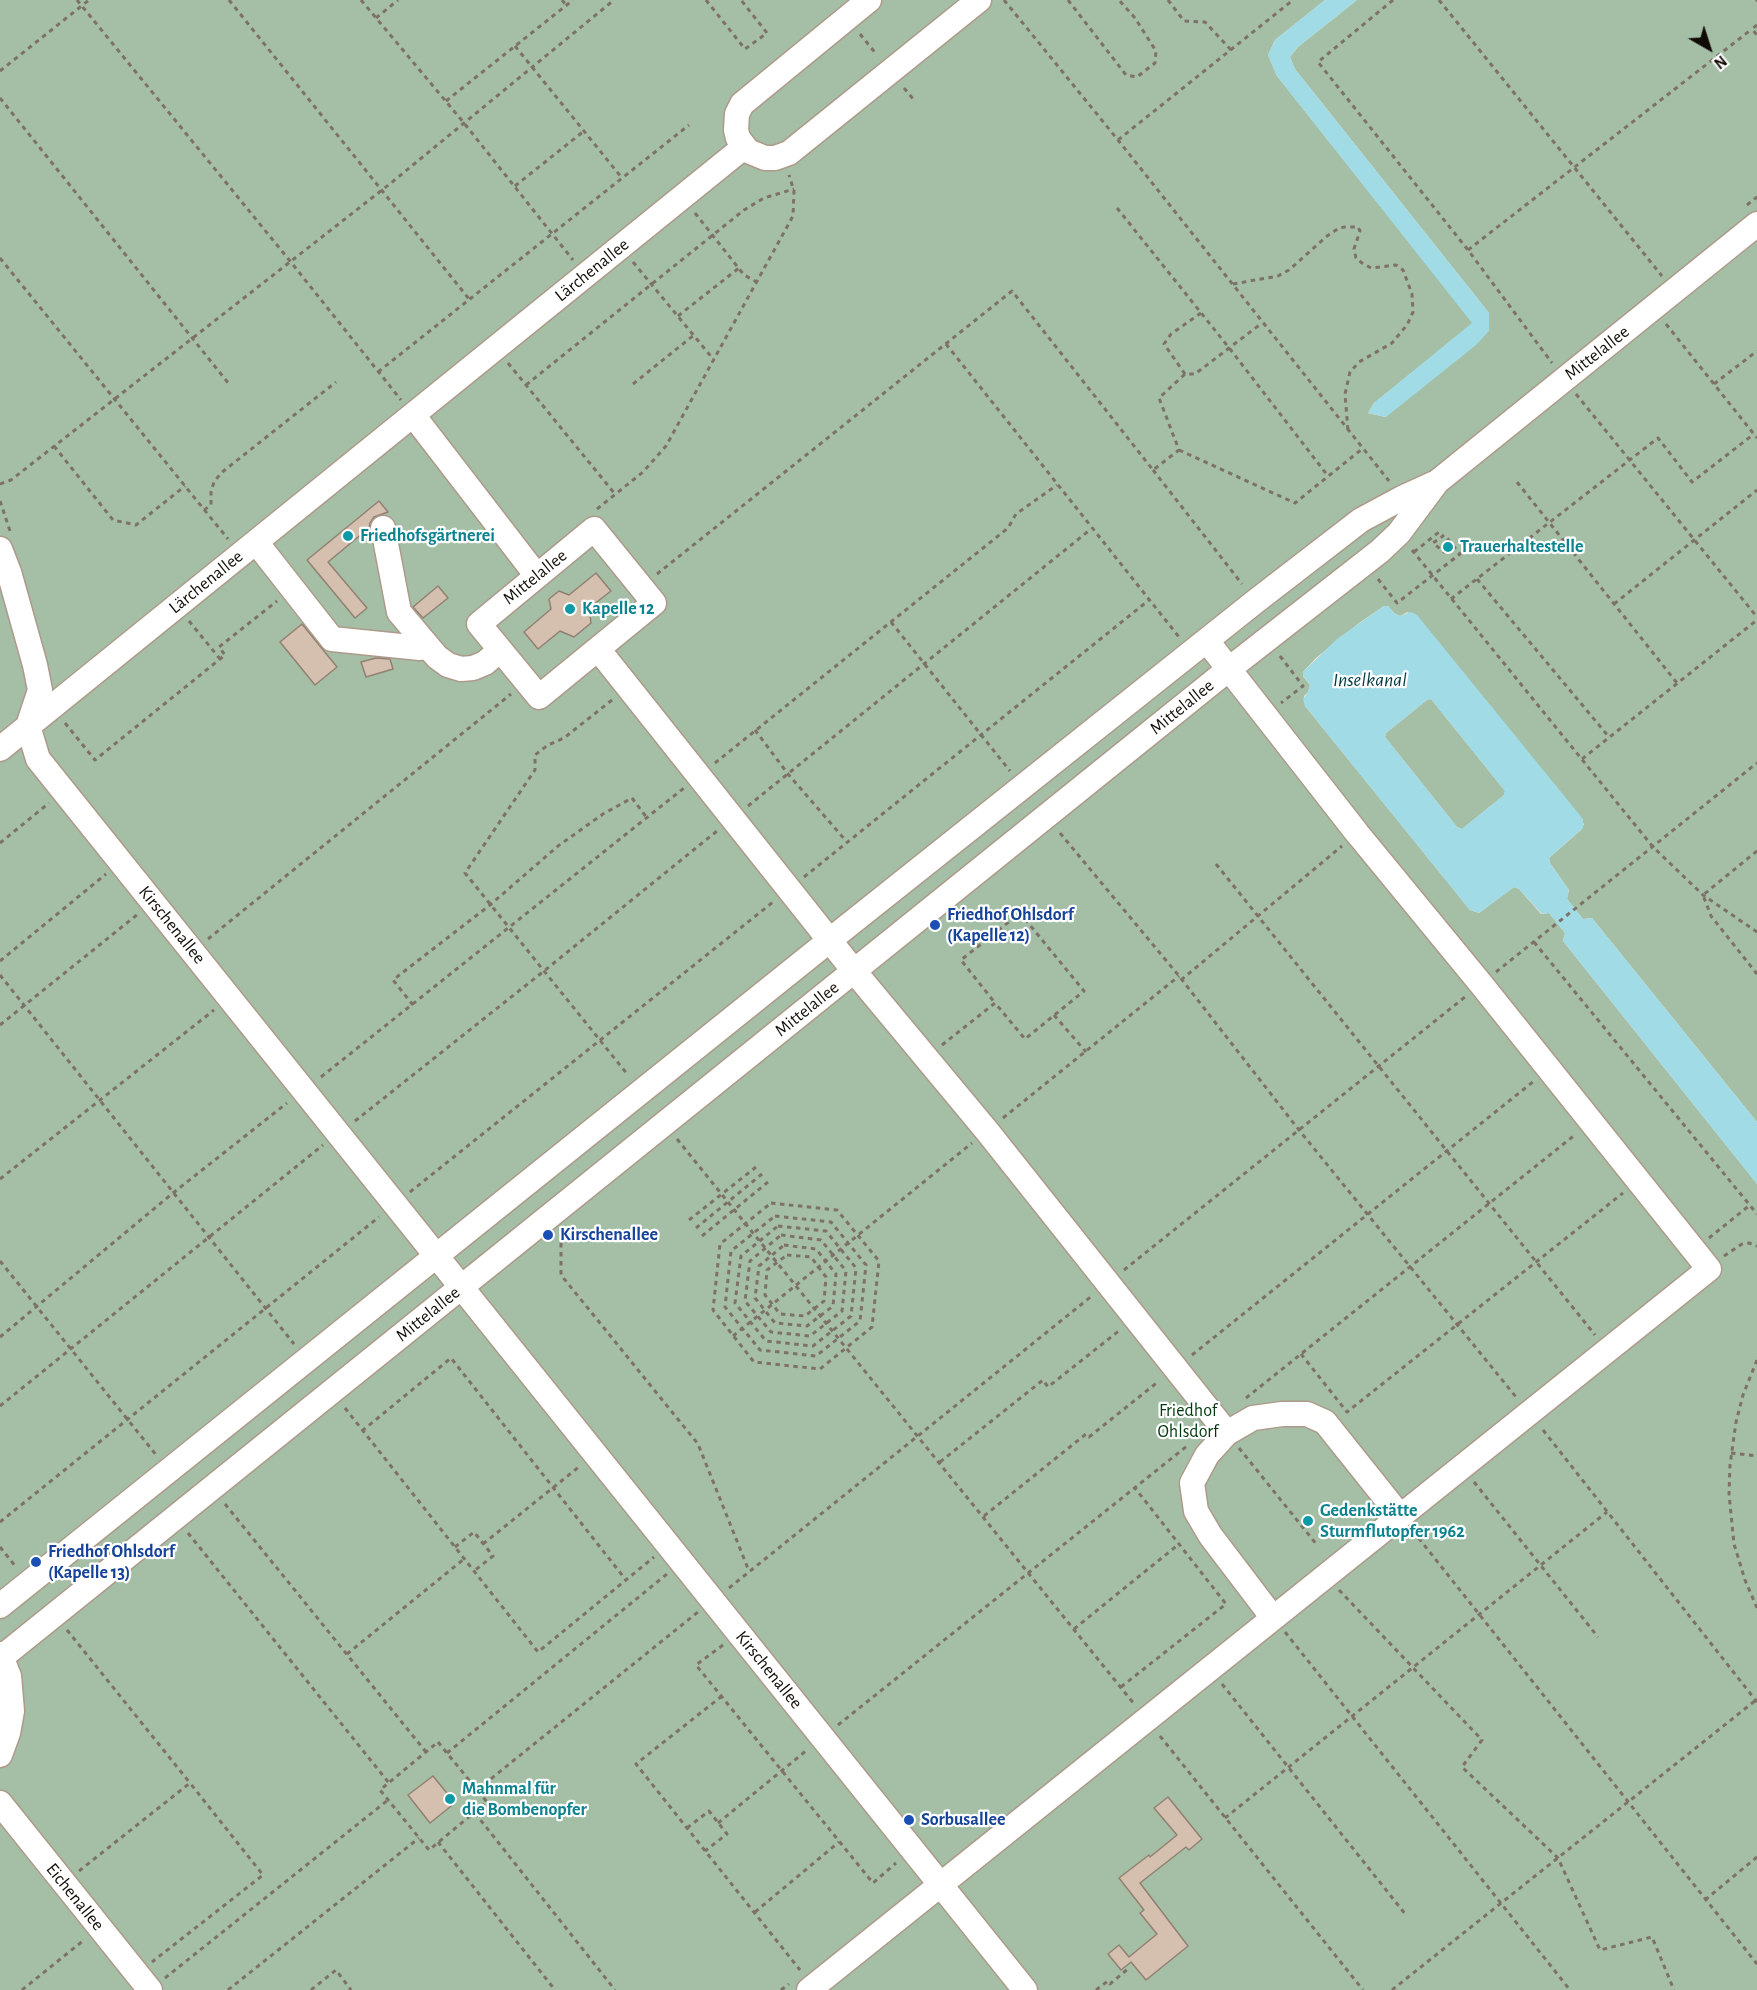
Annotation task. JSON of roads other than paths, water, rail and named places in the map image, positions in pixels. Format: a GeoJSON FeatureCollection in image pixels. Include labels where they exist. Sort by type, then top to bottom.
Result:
{"type":"FeatureCollection","features":[{"type":"Feature","properties":{"kind":"street"},"geometry":{"type":"LineString","coordinates":[[869,0],[746,100],[737,114],[736,122],[738,138],[744,147],[756,156],[765,159],[784,156],[979,0]]}},
{"type":"Feature","properties":{"kind":"street","name":"Lärchenallee"},"geometry":{"type":"LineString","coordinates":[[0,749],[744,147]]}},
{"type":"Feature","properties":{"kind":"street","name":"Mittelallee"},"geometry":{"type":"LineString","coordinates":[[1,1656],[55,1615],[1229,669],[1380,551],[1399,533],[1437,482],[1757,224]]}},
{"type":"Feature","properties":{"kind":"street"},"geometry":{"type":"LineString","coordinates":[[413,415],[537,576]]}},
{"type":"Feature","properties":{"kind":"street","name":"Mittelallee"},"geometry":{"type":"LineString","coordinates":[[0,1606],[830,939],[1256,601],[1361,520],[1437,482]]}},
{"type":"Feature","properties":{"kind":"street"},"geometry":{"type":"LineString","coordinates":[[383,528],[399,612],[437,657],[448,666],[461,669],[473,668],[485,663],[501,650]]}},
{"type":"Feature","properties":{"kind":"street","name":"Mittelallee"},"geometry":{"type":"LineString","coordinates":[[594,529],[654,603],[539,697],[479,624],[537,576],[594,529]]}},
{"type":"Feature","properties":{"kind":"street"},"geometry":{"type":"LineString","coordinates":[[248,548],[292,588],[332,639],[420,648],[426,644]]}},
{"type":"Feature","properties":{"kind":"street"},"geometry":{"type":"LineString","coordinates":[[0,549],[9,572],[40,690],[28,726]]}},
{"type":"Feature","properties":{"kind":"street","name":"Mittelallee"},"geometry":{"type":"LineString","coordinates":[[1199,647],[1229,669]]}},
{"type":"Feature","properties":{"kind":"street","name":"Mittelallee"},"geometry":{"type":"LineString","coordinates":[[598,649],[854,971]]}},
{"type":"Feature","properties":{"kind":"street"},"geometry":{"type":"LineString","coordinates":[[809,1983],[940,1885],[1709,1269],[1357,833],[1229,669]]}},
{"type":"Feature","properties":{"kind":"street","name":"Kirschenallee"},"geometry":{"type":"LineString","coordinates":[[28,726],[38,759],[596,1454],[670,1566],[701,1606],[823,1737],[1025,1990]]}},
{"type":"Feature","properties":{"kind":"street"},"geometry":{"type":"LineString","coordinates":[[854,971],[987,1131],[1227,1433]]}},
{"type":"Feature","properties":{"kind":"street"},"geometry":{"type":"LineString","coordinates":[[1274,1618],[1210,1535],[1196,1511],[1192,1483],[1207,1455],[1227,1433],[1253,1418],[1282,1414],[1307,1414],[1325,1422],[1401,1516]]}},
{"type":"Feature","properties":{"kind":"street"},"geometry":{"type":"LineString","coordinates":[[0,1755],[8,1733],[12,1711],[9,1676],[1,1656]]}},
{"type":"Feature","properties":{"kind":"street","name":"Eichenallee"},"geometry":{"type":"LineString","coordinates":[[0,1803],[146,1985]]}},
{"type":"Feature","properties":{"kind":"water"},"geometry":{"type":"Polygon","coordinates":[[[1325,0],[1357,0],[1298,47],[1290,57],[1295,69],[1489,313],[1489,331],[1476,345],[1386,417],[1368,413],[1374,403],[1472,323],[1277,76],[1268,55],[1275,40],[1325,0]]]}},
{"type":"Feature","properties":{"kind":"water","name":"Inselkanal"},"geometry":{"type":"Polygon","coordinates":[[[1384,606],[1388,606],[1400,616],[1411,612],[1417,615],[1583,819],[1583,828],[1549,858],[1550,863],[1569,890],[1567,899],[1583,919],[1592,918],[1757,1122],[1757,1184],[1563,941],[1565,933],[1549,913],[1542,914],[1519,889],[1514,887],[1479,913],[1470,910],[1305,706],[1303,699],[1310,685],[1303,672],[1337,639],[1384,606]],[[1431,699],[1386,733],[1385,737],[1457,827],[1462,829],[1504,795],[1505,791],[1431,699]]]}},
{"type":"Feature","properties":{"kind":"place","name":"Friedhofsgärtnerei"},"geometry":{"type":"Point","coordinates":[348,536]}},
{"type":"Feature","properties":{"kind":"place","name":"Trauerhaltestelle"},"geometry":{"type":"Point","coordinates":[1448,547]}},
{"type":"Feature","properties":{"kind":"place","name":"Kapelle 12"},"geometry":{"type":"Point","coordinates":[570,609]}},
{"type":"Feature","properties":{"kind":"place","name":"Friedhof Ohlsdorf (Kapelle 12)"},"geometry":{"type":"Point","coordinates":[935,925]}},
{"type":"Feature","properties":{"kind":"place","name":"Kirschenallee"},"geometry":{"type":"Point","coordinates":[548,1235]}},
{"type":"Feature","properties":{"kind":"place","name":"Gedenkstätte Sturmflutopfer 1962"},"geometry":{"type":"Point","coordinates":[1308,1521]}},
{"type":"Feature","properties":{"kind":"place","name":"Friedhof Ohlsdorf (Kapelle 13)"},"geometry":{"type":"Point","coordinates":[36,1562]}},
{"type":"Feature","properties":{"kind":"place","name":"Mahnmal für die Bombenopfer"},"geometry":{"type":"Point","coordinates":[450,1799]}},
{"type":"Feature","properties":{"kind":"place","name":"Sorbusallee"},"geometry":{"type":"Point","coordinates":[909,1820]}},
{"type":"Feature","properties":{"kind":"park label","name":"Friedhof Ohlsdorf"},"geometry":{"type":"Point","coordinates":[1188,1421]}}]}
